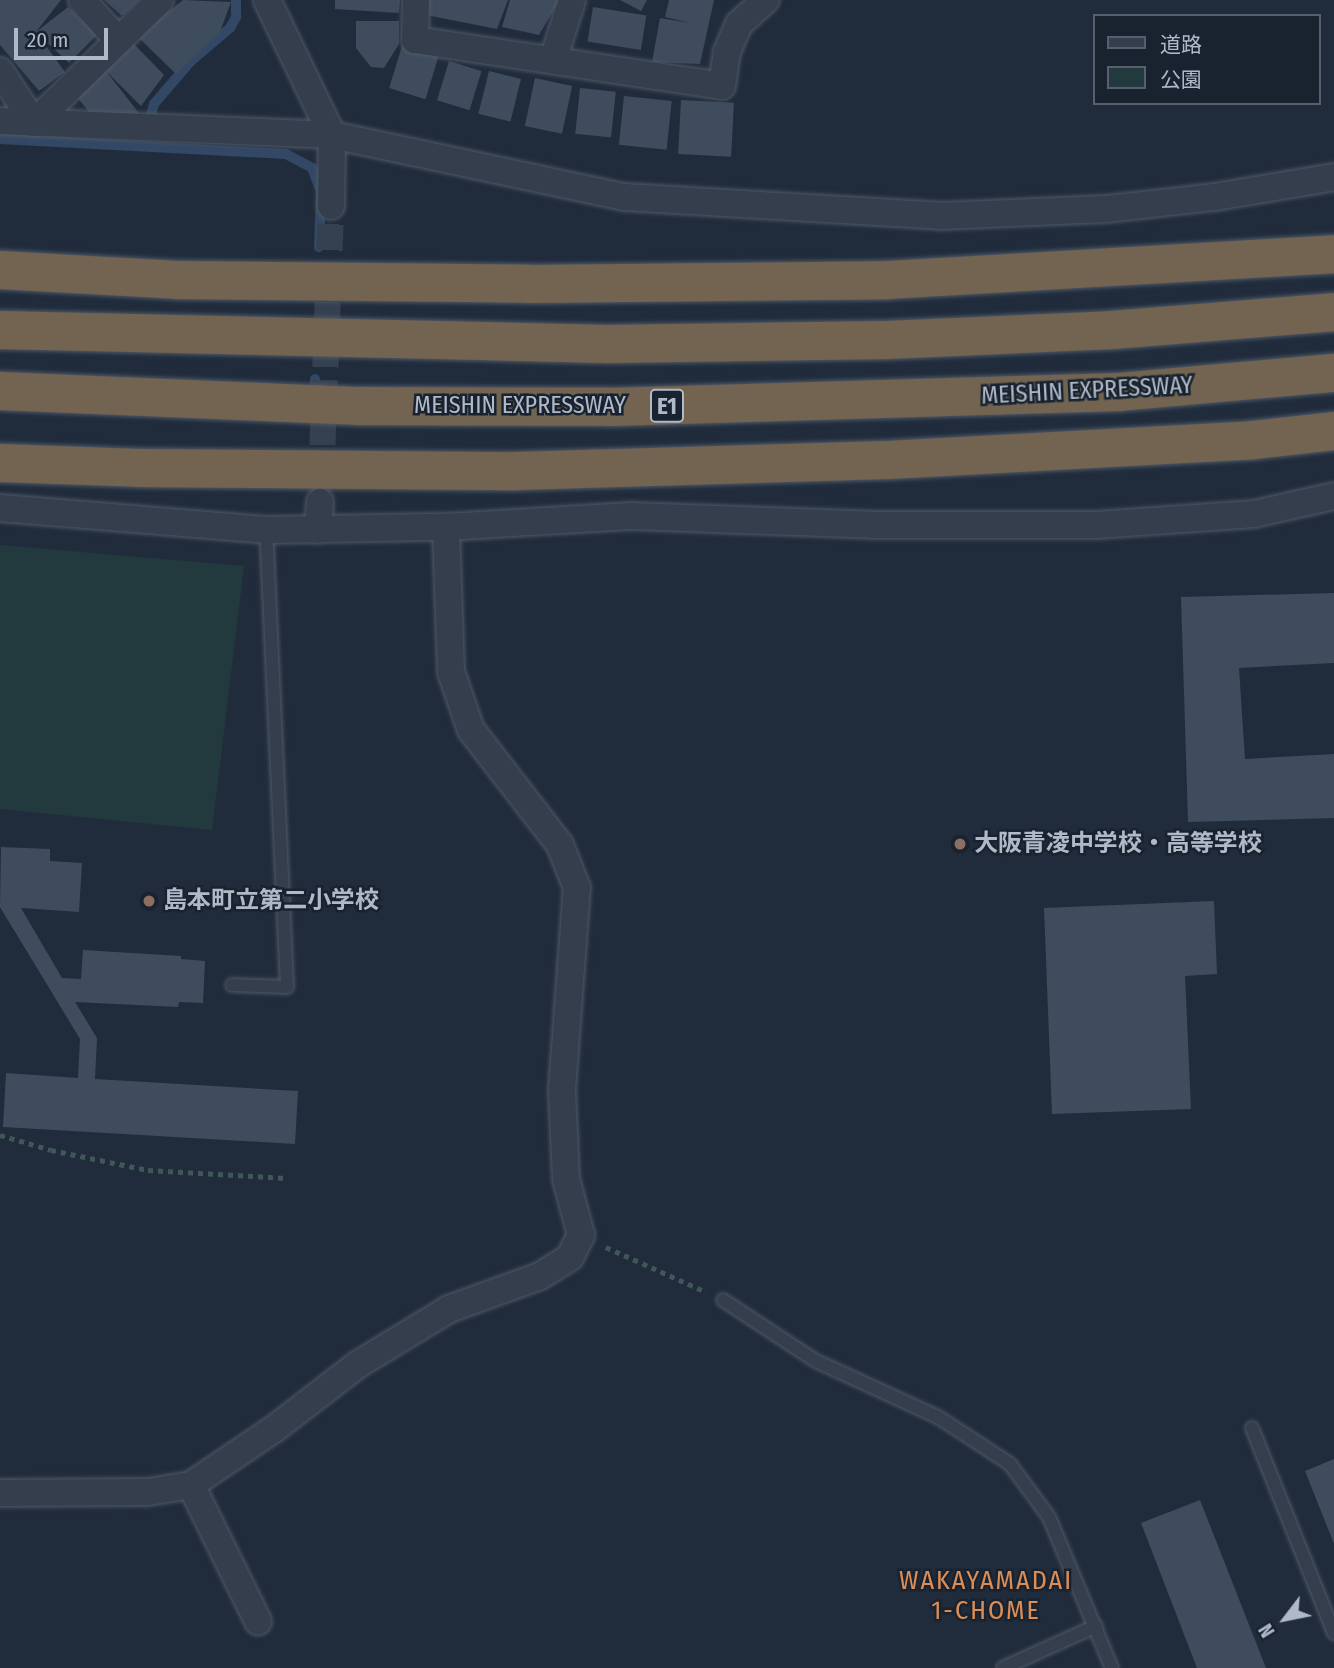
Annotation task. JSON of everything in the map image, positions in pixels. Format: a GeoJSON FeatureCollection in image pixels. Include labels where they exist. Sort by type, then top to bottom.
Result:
{"type":"FeatureCollection","features":[{"type":"Feature","properties":{"kind":"highway"},"geometry":{"type":"LineString","coordinates":[[0,270],[177,280],[531,284],[819,281],[1227,263],[1334,254]]}},
{"type":"Feature","properties":{"kind":"highway"},"geometry":{"type":"LineString","coordinates":[[0,330],[163,336],[635,344],[886,340],[1085,331],[1334,312]]}},
{"type":"Feature","properties":{"kind":"highway","name":"MEISHIN EXPRESSWAY"},"geometry":{"type":"LineString","coordinates":[[0,391],[362,406],[623,407],[1105,392],[1334,373]]}},
{"type":"Feature","properties":{"kind":"highway"},"geometry":{"type":"LineString","coordinates":[[0,463],[140,468],[516,471],[888,460],[1253,440],[1334,432]]}},
{"type":"Feature","properties":{"kind":"street"},"geometry":{"type":"LineString","coordinates":[[82,0],[117,39]]}},
{"type":"Feature","properties":{"kind":"street"},"geometry":{"type":"LineString","coordinates":[[34,123],[117,39],[160,0]]}},
{"type":"Feature","properties":{"kind":"street"},"geometry":{"type":"LineString","coordinates":[[267,0],[332,135],[331,206]]}},
{"type":"Feature","properties":{"kind":"street"},"geometry":{"type":"LineString","coordinates":[[416,0],[415,40],[723,86],[727,52],[739,24],[766,0]]}},
{"type":"Feature","properties":{"kind":"street"},"geometry":{"type":"LineString","coordinates":[[554,60],[572,0]]}},
{"type":"Feature","properties":{"kind":"street"},"geometry":{"type":"LineString","coordinates":[[0,71],[34,123]]}},
{"type":"Feature","properties":{"kind":"street"},"geometry":{"type":"LineString","coordinates":[[0,121],[332,135],[624,197],[940,216],[1106,209],[1215,197],[1334,177]]}},
{"type":"Feature","properties":{"kind":"street"},"geometry":{"type":"LineString","coordinates":[[0,508],[266,530],[446,527],[631,516],[873,525],[1097,525],[1254,514],[1334,496]]}},
{"type":"Feature","properties":{"kind":"street"},"geometry":{"type":"LineString","coordinates":[[318,530],[320,502]]}},
{"type":"Feature","properties":{"kind":"street"},"geometry":{"type":"LineString","coordinates":[[0,1493],[148,1492],[191,1485],[274,1429],[357,1365],[449,1309],[540,1276],[570,1257],[581,1236],[578,1213],[566,1179],[562,1090],[577,888],[560,845],[471,730],[451,673],[446,527]]}},
{"type":"Feature","properties":{"kind":"street"},"geometry":{"type":"LineString","coordinates":[[191,1485],[258,1621]]}},
{"type":"Feature","properties":{"kind":"lane"},"geometry":{"type":"LineString","coordinates":[[232,985],[287,987],[266,530]]}},
{"type":"Feature","properties":{"kind":"lane"},"geometry":{"type":"LineString","coordinates":[[723,1300],[816,1361],[938,1417],[1010,1464],[1049,1517],[1112,1668]]}},
{"type":"Feature","properties":{"kind":"lane"},"geometry":{"type":"LineString","coordinates":[[1252,1428],[1334,1633]]}},
{"type":"Feature","properties":{"kind":"lane"},"geometry":{"type":"LineString","coordinates":[[1003,1668],[1096,1626]]}},
{"type":"Feature","properties":{"kind":"path"},"geometry":{"type":"LineString","coordinates":[[0,1135],[51,1150],[148,1170],[285,1178]]}},
{"type":"Feature","properties":{"kind":"path"},"geometry":{"type":"LineString","coordinates":[[581,1236],[723,1300]]}},
{"type":"Feature","properties":{"kind":"green space"},"geometry":{"type":"Polygon","coordinates":[[[0,545],[244,566],[212,830],[0,809],[0,545]]]}},
{"type":"Feature","properties":{"kind":"building"},"geometry":{"type":"Polygon","coordinates":[[[0,0],[61,0],[36,32],[65,72],[39,91],[0,45],[0,0]]]}},
{"type":"Feature","properties":{"kind":"building"},"geometry":{"type":"Polygon","coordinates":[[[104,0],[139,0],[122,16],[104,0]]]}},
{"type":"Feature","properties":{"kind":"building"},"geometry":{"type":"Polygon","coordinates":[[[183,0],[231,2],[220,32],[176,74],[137,36],[183,0]]]}},
{"type":"Feature","properties":{"kind":"building"},"geometry":{"type":"Polygon","coordinates":[[[335,0],[400,0],[399,13],[335,9],[335,0]]]}},
{"type":"Feature","properties":{"kind":"building"},"geometry":{"type":"Polygon","coordinates":[[[428,0],[508,0],[497,29],[426,15],[428,0]]]}},
{"type":"Feature","properties":{"kind":"building"},"geometry":{"type":"Polygon","coordinates":[[[510,0],[560,0],[539,35],[502,27],[510,0]]]}},
{"type":"Feature","properties":{"kind":"building"},"geometry":{"type":"Polygon","coordinates":[[[620,0],[647,0],[641,11],[620,0]]]}},
{"type":"Feature","properties":{"kind":"building"},"geometry":{"type":"Polygon","coordinates":[[[669,0],[714,0],[700,64],[652,62],[660,18],[690,23],[665,17],[669,0]]]}},
{"type":"Feature","properties":{"kind":"building"},"geometry":{"type":"Polygon","coordinates":[[[68,7],[97,35],[69,63],[36,32],[68,7]]]}},
{"type":"Feature","properties":{"kind":"building"},"geometry":{"type":"Polygon","coordinates":[[[593,7],[646,15],[641,50],[588,42],[593,7]]]}},
{"type":"Feature","properties":{"kind":"building"},"geometry":{"type":"Polygon","coordinates":[[[356,21],[399,21],[399,44],[384,68],[371,67],[356,48],[356,21]]]}},
{"type":"Feature","properties":{"kind":"building"},"geometry":{"type":"Polygon","coordinates":[[[134,44],[164,75],[141,106],[106,71],[134,44]]]}},
{"type":"Feature","properties":{"kind":"building"},"geometry":{"type":"Polygon","coordinates":[[[402,46],[438,57],[425,99],[389,88],[402,46]]]}},
{"type":"Feature","properties":{"kind":"building"},"geometry":{"type":"Polygon","coordinates":[[[449,61],[482,71],[470,110],[437,100],[449,61]]]}},
{"type":"Feature","properties":{"kind":"building"},"geometry":{"type":"Polygon","coordinates":[[[106,71],[142,117],[99,125],[78,98],[106,71]]]}},
{"type":"Feature","properties":{"kind":"building"},"geometry":{"type":"Polygon","coordinates":[[[489,71],[521,79],[510,122],[478,114],[489,71]]]}},
{"type":"Feature","properties":{"kind":"building"},"geometry":{"type":"Polygon","coordinates":[[[535,78],[572,86],[562,134],[525,126],[535,78]]]}},
{"type":"Feature","properties":{"kind":"building"},"geometry":{"type":"Polygon","coordinates":[[[580,88],[616,92],[611,138],[575,134],[580,88]]]}},
{"type":"Feature","properties":{"kind":"building"},"geometry":{"type":"Polygon","coordinates":[[[624,96],[672,101],[667,150],[619,145],[624,96]]]}},
{"type":"Feature","properties":{"kind":"building"},"geometry":{"type":"Polygon","coordinates":[[[681,100],[734,103],[731,157],[678,154],[681,100]]]}},
{"type":"Feature","properties":{"kind":"building"},"geometry":{"type":"Polygon","coordinates":[[[1334,593],[1334,663],[1239,668],[1245,759],[1334,754],[1334,818],[1188,822],[1181,597],[1334,593]]]}},
{"type":"Feature","properties":{"kind":"building"},"geometry":{"type":"Polygon","coordinates":[[[1,847],[50,849],[50,861],[82,863],[79,912],[21,908],[62,978],[81,979],[83,950],[181,956],[181,959],[205,961],[203,1003],[179,1002],[178,1007],[75,1002],[97,1038],[95,1079],[298,1091],[295,1144],[3,1127],[6,1073],[78,1078],[80,1039],[0,907],[1,847]]]}},
{"type":"Feature","properties":{"kind":"building"},"geometry":{"type":"Polygon","coordinates":[[[1214,901],[1217,974],[1185,976],[1191,1109],[1052,1114],[1044,908],[1214,901]]]}},
{"type":"Feature","properties":{"kind":"building"},"geometry":{"type":"Polygon","coordinates":[[[1334,1459],[1334,1544],[1305,1471],[1334,1459]]]}},
{"type":"Feature","properties":{"kind":"building"},"geometry":{"type":"Polygon","coordinates":[[[1200,1500],[1266,1668],[1197,1668],[1141,1523],[1200,1500]]]}},
{"type":"Feature","properties":{"kind":"waterway"},"geometry":{"type":"LineString","coordinates":[[150,119],[154,104],[190,62],[230,28],[236,17],[236,0]]}},
{"type":"Feature","properties":{"kind":"waterway"},"geometry":{"type":"LineString","coordinates":[[0,139],[286,154],[312,168],[321,192],[319,247]]}},
{"type":"Feature","properties":{"kind":"tunnel"},"geometry":{"type":"LineString","coordinates":[[321,484],[331,206]]}},
{"type":"Feature","properties":{"kind":"place","name":"大阪青凌中学校・高等学校"},"geometry":{"type":"Point","coordinates":[960,844]}},
{"type":"Feature","properties":{"kind":"place","name":"島本町立第二小学校"},"geometry":{"type":"Point","coordinates":[149,901]}},
{"type":"Feature","properties":{"kind":"district","name":"WAKAYAMADAI 1-CHOME"},"geometry":{"type":"Point","coordinates":[986,1596]}}]}
